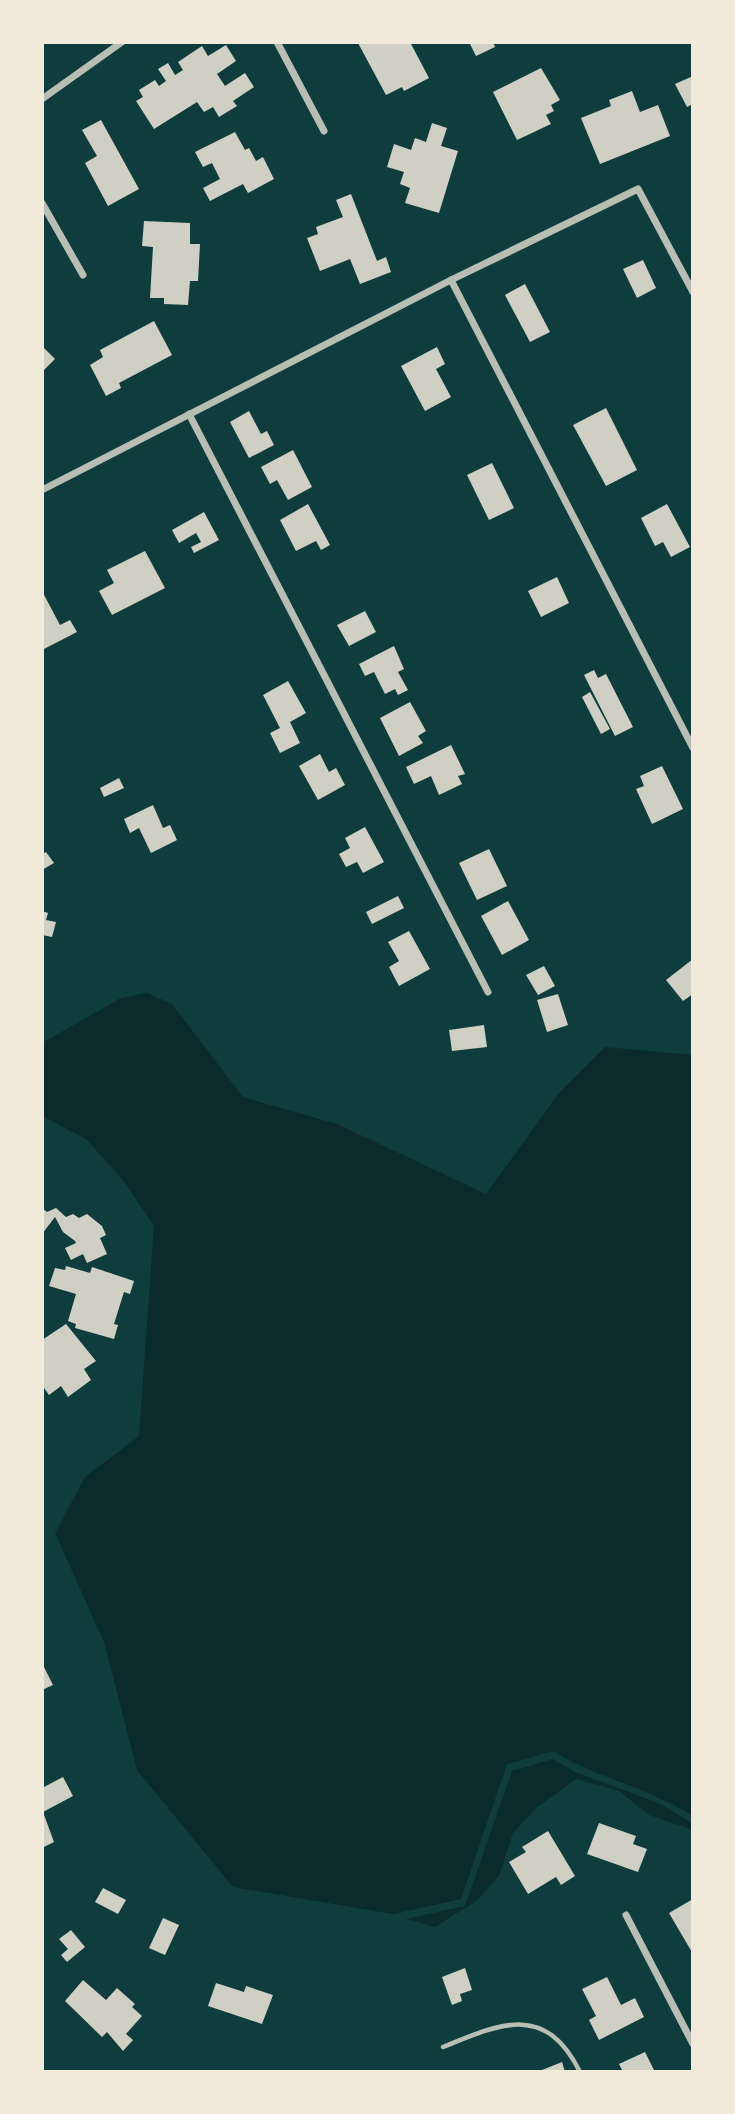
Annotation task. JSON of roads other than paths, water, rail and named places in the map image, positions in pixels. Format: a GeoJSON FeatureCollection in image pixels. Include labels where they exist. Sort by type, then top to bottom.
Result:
{"type":"FeatureCollection","features":[{"type":"Feature","properties":{"kind":"street"},"geometry":{"type":"LineString","coordinates":[[42,99],[122,42]]}},
{"type":"Feature","properties":{"kind":"street"},"geometry":{"type":"LineString","coordinates":[[277,42],[324,131]]}},
{"type":"Feature","properties":{"kind":"street"},"geometry":{"type":"LineString","coordinates":[[42,490],[451,280],[638,189],[693,292]]}},
{"type":"Feature","properties":{"kind":"street"},"geometry":{"type":"LineString","coordinates":[[42,203],[83,275]]}},
{"type":"Feature","properties":{"kind":"street"},"geometry":{"type":"LineString","coordinates":[[451,280],[693,748]]}},
{"type":"Feature","properties":{"kind":"street"},"geometry":{"type":"LineString","coordinates":[[189,414],[488,992]]}},
{"type":"Feature","properties":{"kind":"street"},"geometry":{"type":"LineString","coordinates":[[626,1915],[693,2044]]}},
{"type":"Feature","properties":{"kind":"lane"},"geometry":{"type":"LineString","coordinates":[[443,2048],[491,2027],[521,2024],[550,2030],[572,2056],[580,2072]]}},
{"type":"Feature","properties":{"kind":"water"},"geometry":{"type":"Polygon","coordinates":[[[147,993],[172,1004],[243,1097],[337,1124],[486,1194],[559,1093],[605,1047],[693,1055],[693,1816],[553,1751],[507,1764],[461,1899],[393,1914],[233,1887],[137,1770],[104,1642],[55,1533],[85,1477],[139,1436],[154,1226],[123,1180],[86,1139],[42,1116],[42,1043],[121,998],[147,993]]]}},
{"type":"Feature","properties":{"kind":"water"},"geometry":{"type":"Polygon","coordinates":[[[553,1759],[575,1772],[661,1804],[693,1824],[693,1830],[649,1815],[619,1791],[576,1779],[536,1808],[513,1833],[499,1876],[476,1901],[435,1927],[406,1919],[465,1906],[512,1771],[553,1759]]]}}]}
